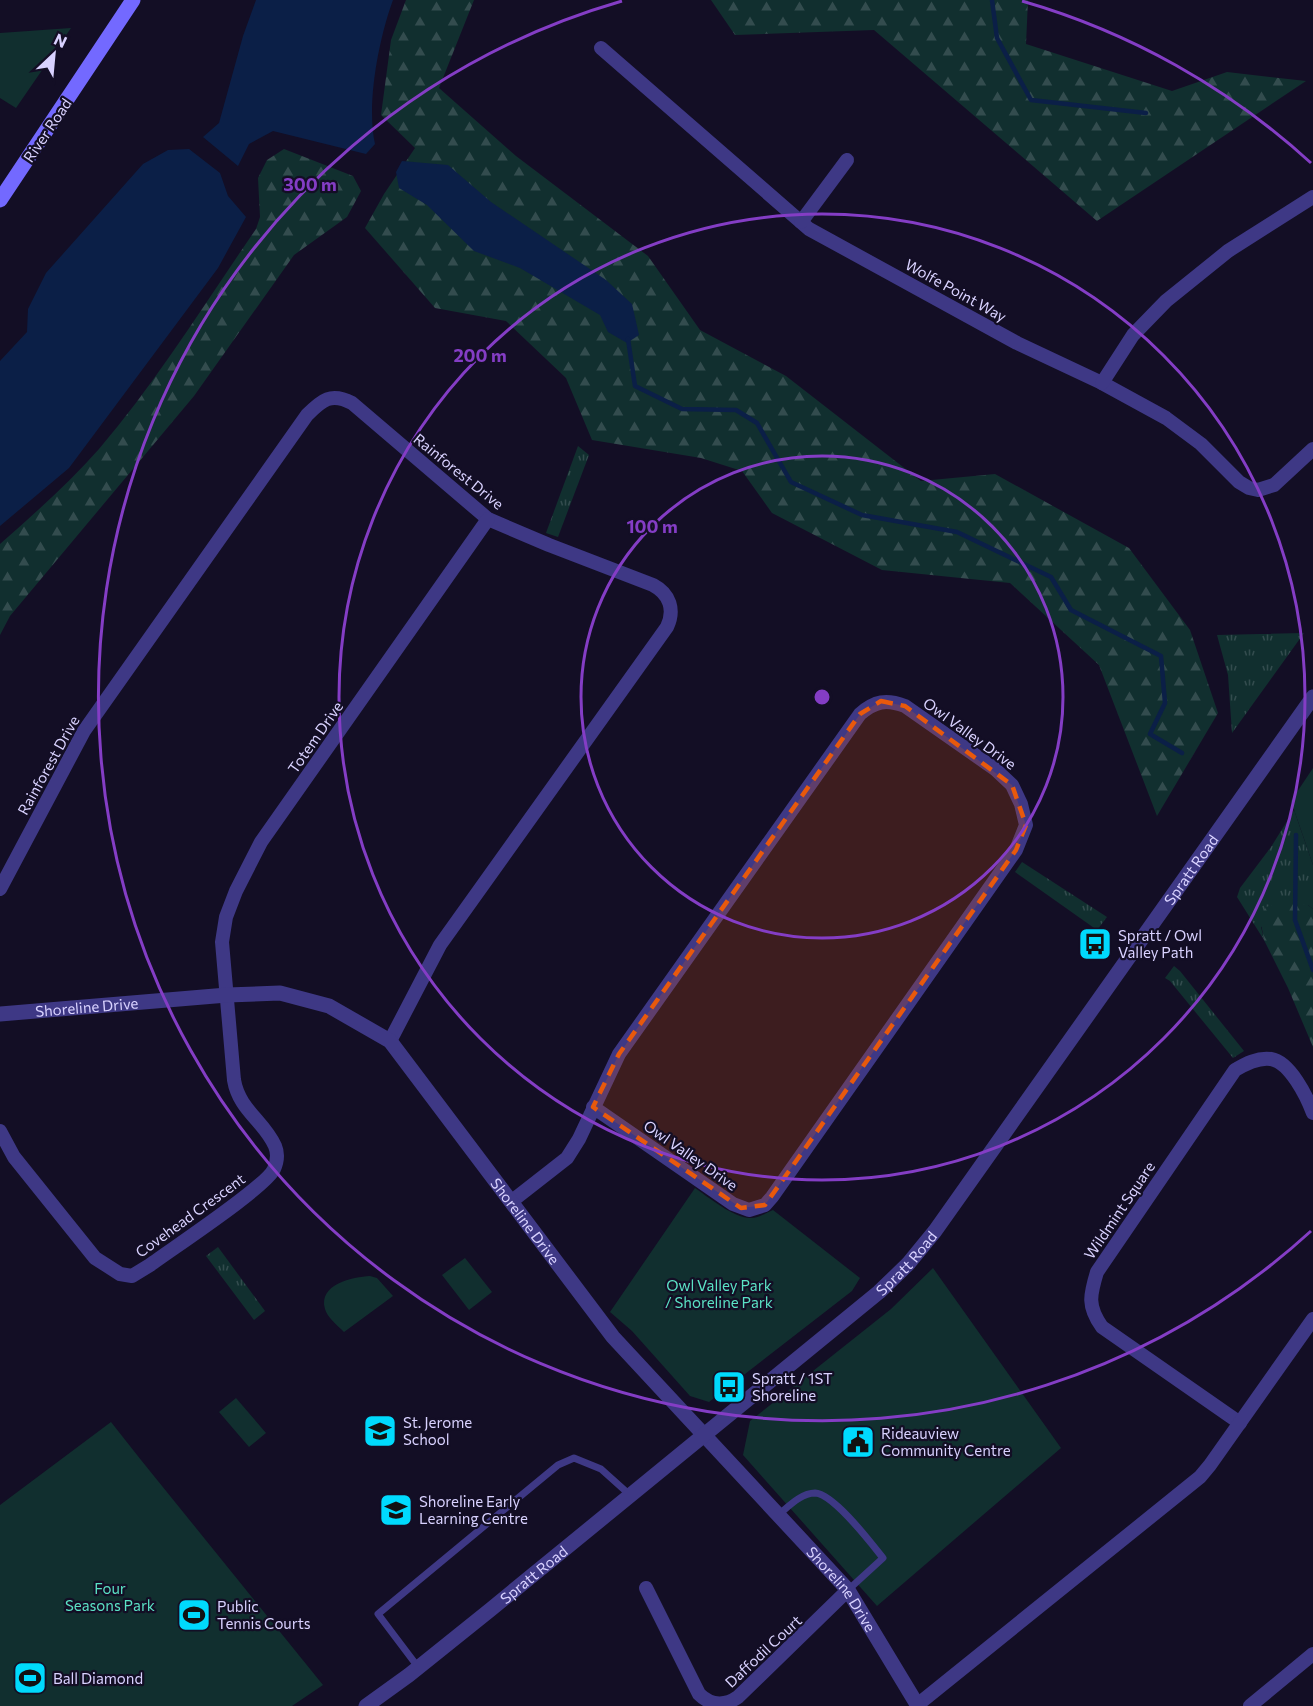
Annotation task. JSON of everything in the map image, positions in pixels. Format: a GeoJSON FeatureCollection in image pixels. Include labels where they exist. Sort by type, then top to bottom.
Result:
{"type":"FeatureCollection","features":[{"type":"Feature","properties":{"kind":"main road","name":"River Road"},"geometry":{"type":"LineString","coordinates":[[0,200],[133,0]]}},
{"type":"Feature","properties":{"kind":"street","name":"Wolfe Point Way"},"geometry":{"type":"LineString","coordinates":[[601,48],[809,229],[1017,343],[1102,383],[1166,418],[1201,444],[1239,482],[1258,490],[1274,485],[1313,448]]}},
{"type":"Feature","properties":{"kind":"street"},"geometry":{"type":"LineString","coordinates":[[801,222],[847,160]]}},
{"type":"Feature","properties":{"kind":"street"},"geometry":{"type":"LineString","coordinates":[[1102,383],[1133,334],[1166,301],[1228,251],[1313,197]]}},
{"type":"Feature","properties":{"kind":"street","name":"Rainforest Drive"},"geometry":{"type":"LineString","coordinates":[[0,889],[84,731],[307,415],[320,402],[338,397],[352,403],[488,519],[661,589],[671,604],[670,620],[440,945],[390,1041]]}},
{"type":"Feature","properties":{"kind":"street","name":"Totem Drive"},"geometry":{"type":"LineString","coordinates":[[227,995],[222,942],[226,917],[247,866],[261,842],[488,519]]}},
{"type":"Feature","properties":{"kind":"street","name":"Spratt Road"},"geometry":{"type":"LineString","coordinates":[[366,1706],[418,1668],[879,1292],[908,1264],[935,1231],[1313,697]]}},
{"type":"Feature","properties":{"kind":"street","name":"Owl Valley Drive"},"geometry":{"type":"LineString","coordinates":[[512,1201],[567,1158],[579,1139],[593,1107],[619,1054],[860,714],[870,705],[881,701],[905,706],[995,769],[1012,785],[1021,804],[1026,825],[1016,850],[765,1205],[749,1210],[733,1204],[593,1107]]}},
{"type":"Feature","properties":{"kind":"street","name":"Shoreline Drive"},"geometry":{"type":"LineString","coordinates":[[0,1014],[227,995],[280,993],[329,1005],[390,1041],[613,1337],[848,1590],[917,1706]]}},
{"type":"Feature","properties":{"kind":"street","name":"Covehead Crescent"},"geometry":{"type":"LineString","coordinates":[[0,1131],[14,1157],[95,1258],[120,1274],[132,1276],[256,1188],[273,1170],[276,1149],[239,1100],[235,1089],[227,995]]}},
{"type":"Feature","properties":{"kind":"street","name":"Wildmint Square"},"geometry":{"type":"LineString","coordinates":[[1240,1423],[1102,1327],[1096,1318],[1090,1295],[1097,1272],[1235,1070],[1254,1061],[1271,1059],[1279,1063],[1289,1070],[1313,1113]]}},
{"type":"Feature","properties":{"kind":"street"},"geometry":{"type":"LineString","coordinates":[[917,1706],[1200,1477],[1313,1319]]}},
{"type":"Feature","properties":{"kind":"street","name":"Daffodil Court"},"geometry":{"type":"LineString","coordinates":[[646,1588],[699,1694],[710,1702],[718,1704],[731,1702],[738,1697],[848,1590]]}},
{"type":"Feature","properties":{"kind":"street"},"geometry":{"type":"LineString","coordinates":[[1250,1706],[1313,1654]]}},
{"type":"Feature","properties":{"kind":"lane"},"geometry":{"type":"LineString","coordinates":[[418,1668],[378,1614],[558,1465],[574,1458],[601,1469],[630,1495]]}},
{"type":"Feature","properties":{"kind":"lane"},"geometry":{"type":"LineString","coordinates":[[778,1515],[801,1498],[815,1493],[829,1499],[857,1528],[883,1558],[848,1590]]}},
{"type":"Feature","properties":{"kind":"highlighted area"},"geometry":{"type":"Polygon","coordinates":[[[881,701],[905,706],[1012,785],[1026,825],[1016,850],[765,1205],[741,1208],[593,1107],[619,1054],[860,714],[881,701]]]}},
{"type":"Feature","properties":{"kind":"green space"},"geometry":{"type":"Polygon","coordinates":[[[406,0],[474,0],[439,88],[516,156],[648,256],[700,330],[786,376],[921,481],[995,474],[1129,548],[1190,630],[1218,713],[1157,816],[1099,665],[1010,583],[882,570],[772,513],[742,471],[701,458],[592,440],[566,378],[506,321],[435,308],[365,228],[384,194],[415,148],[381,115],[391,40],[406,0]]]}},
{"type":"Feature","properties":{"kind":"green space"},"geometry":{"type":"Polygon","coordinates":[[[711,0],[1028,0],[1026,44],[1172,91],[1227,72],[1306,81],[1097,221],[874,30],[735,35],[711,0]]]}},
{"type":"Feature","properties":{"kind":"green space"},"geometry":{"type":"Polygon","coordinates":[[[71,28],[16,108],[0,98],[0,33],[71,28]]]}},
{"type":"Feature","properties":{"kind":"green space"},"geometry":{"type":"Polygon","coordinates":[[[284,149],[353,176],[361,191],[347,217],[294,255],[194,396],[10,616],[0,635],[0,544],[88,462],[161,369],[256,229],[260,217],[258,178],[267,160],[284,149]]]}},
{"type":"Feature","properties":{"kind":"green space"},"geometry":{"type":"Polygon","coordinates":[[[578,446],[589,455],[558,537],[546,533],[578,446]]]}},
{"type":"Feature","properties":{"kind":"green space"},"geometry":{"type":"Polygon","coordinates":[[[1304,633],[1232,733],[1228,675],[1217,635],[1304,633]]]}},
{"type":"Feature","properties":{"kind":"green space"},"geometry":{"type":"Polygon","coordinates":[[[1313,768],[1313,865],[1291,801],[1313,768]]]}},
{"type":"Feature","properties":{"kind":"green space"},"geometry":{"type":"Polygon","coordinates":[[[1294,810],[1313,865],[1313,909],[1308,905],[1261,927],[1264,940],[1237,897],[1240,888],[1271,847],[1294,810]]]}},
{"type":"Feature","properties":{"kind":"green space"},"geometry":{"type":"Polygon","coordinates":[[[1022,862],[1107,917],[1097,930],[1015,872],[1022,862]]]}},
{"type":"Feature","properties":{"kind":"green space"},"geometry":{"type":"Polygon","coordinates":[[[1288,901],[1308,905],[1313,909],[1313,1047],[1288,988],[1264,940],[1260,918],[1266,907],[1288,901]]]}},
{"type":"Feature","properties":{"kind":"green space"},"geometry":{"type":"Polygon","coordinates":[[[1174,966],[1244,1051],[1233,1058],[1170,981],[1165,978],[1174,966]]]}},
{"type":"Feature","properties":{"kind":"green space","name":"Owl Valley Park / Shoreline Park"},"geometry":{"type":"Polygon","coordinates":[[[695,1188],[737,1215],[751,1218],[773,1210],[860,1278],[852,1291],[709,1402],[690,1396],[632,1331],[610,1312],[695,1188]]]}},
{"type":"Feature","properties":{"kind":"green space"},"geometry":{"type":"Polygon","coordinates":[[[218,1247],[265,1311],[254,1320],[206,1256],[218,1247]]]}},
{"type":"Feature","properties":{"kind":"green space"},"geometry":{"type":"Polygon","coordinates":[[[465,1258],[492,1292],[469,1310],[442,1275],[465,1258]]]}},
{"type":"Feature","properties":{"kind":"green space"},"geometry":{"type":"Polygon","coordinates":[[[933,1268],[1061,1448],[877,1606],[743,1455],[750,1421],[891,1309],[933,1268]]]}},
{"type":"Feature","properties":{"kind":"green space"},"geometry":{"type":"Polygon","coordinates":[[[370,1276],[377,1278],[393,1296],[344,1332],[326,1312],[324,1300],[327,1293],[346,1280],[370,1276]]]}},
{"type":"Feature","properties":{"kind":"green space"},"geometry":{"type":"Polygon","coordinates":[[[236,1398],[266,1433],[249,1447],[219,1412],[236,1398]]]}},
{"type":"Feature","properties":{"kind":"green space","name":"Four Seasons Park"},"geometry":{"type":"Polygon","coordinates":[[[111,1422],[323,1685],[292,1706],[0,1706],[0,1505],[111,1422]]]}},
{"type":"Feature","properties":{"kind":"water"},"geometry":{"type":"Polygon","coordinates":[[[256,0],[393,0],[375,71],[372,110],[375,144],[366,154],[273,131],[249,144],[238,166],[203,137],[219,123],[243,36],[256,0]]]}},
{"type":"Feature","properties":{"kind":"water"},"geometry":{"type":"Polygon","coordinates":[[[189,149],[220,173],[228,196],[246,217],[218,268],[69,468],[0,526],[0,361],[27,332],[28,309],[46,273],[143,164],[168,150],[189,149]]]}},
{"type":"Feature","properties":{"kind":"water"},"geometry":{"type":"Polygon","coordinates":[[[402,161],[448,165],[491,202],[606,280],[632,304],[639,335],[627,343],[608,332],[600,315],[520,268],[474,251],[427,205],[399,188],[396,172],[402,161]]]}},
{"type":"Feature","properties":{"kind":"waterway"},"geometry":{"type":"LineString","coordinates":[[992,0],[997,38],[1031,100],[1146,113]]}},
{"type":"Feature","properties":{"kind":"waterway"},"geometry":{"type":"LineString","coordinates":[[628,339],[635,386],[682,409],[736,410],[757,423],[791,482],[862,515],[957,532],[1051,577],[1071,610],[1161,656],[1165,703],[1150,734],[1182,753]]}},
{"type":"Feature","properties":{"kind":"waterway"},"geometry":{"type":"LineString","coordinates":[[1296,835],[1295,920],[1313,970]]}},
{"type":"Feature","properties":{"kind":"place","name":"Spratt / Owl Valley Path"},"geometry":{"type":"Point","coordinates":[1095,944]}},
{"type":"Feature","properties":{"kind":"place","name":"Spratt / 1ST Shoreline"},"geometry":{"type":"Point","coordinates":[729,1387]}},
{"type":"Feature","properties":{"kind":"place","name":"St. Jerome School"},"geometry":{"type":"Point","coordinates":[380,1431]}},
{"type":"Feature","properties":{"kind":"place","name":"Rideauview Community Centre"},"geometry":{"type":"Point","coordinates":[858,1442]}},
{"type":"Feature","properties":{"kind":"place","name":"Shoreline Early Learning Centre"},"geometry":{"type":"Point","coordinates":[396,1510]}},
{"type":"Feature","properties":{"kind":"place","name":"Public Tennis Courts"},"geometry":{"type":"Point","coordinates":[194,1615]}},
{"type":"Feature","properties":{"kind":"place","name":"Ball Diamond"},"geometry":{"type":"Point","coordinates":[30,1678]}}]}
